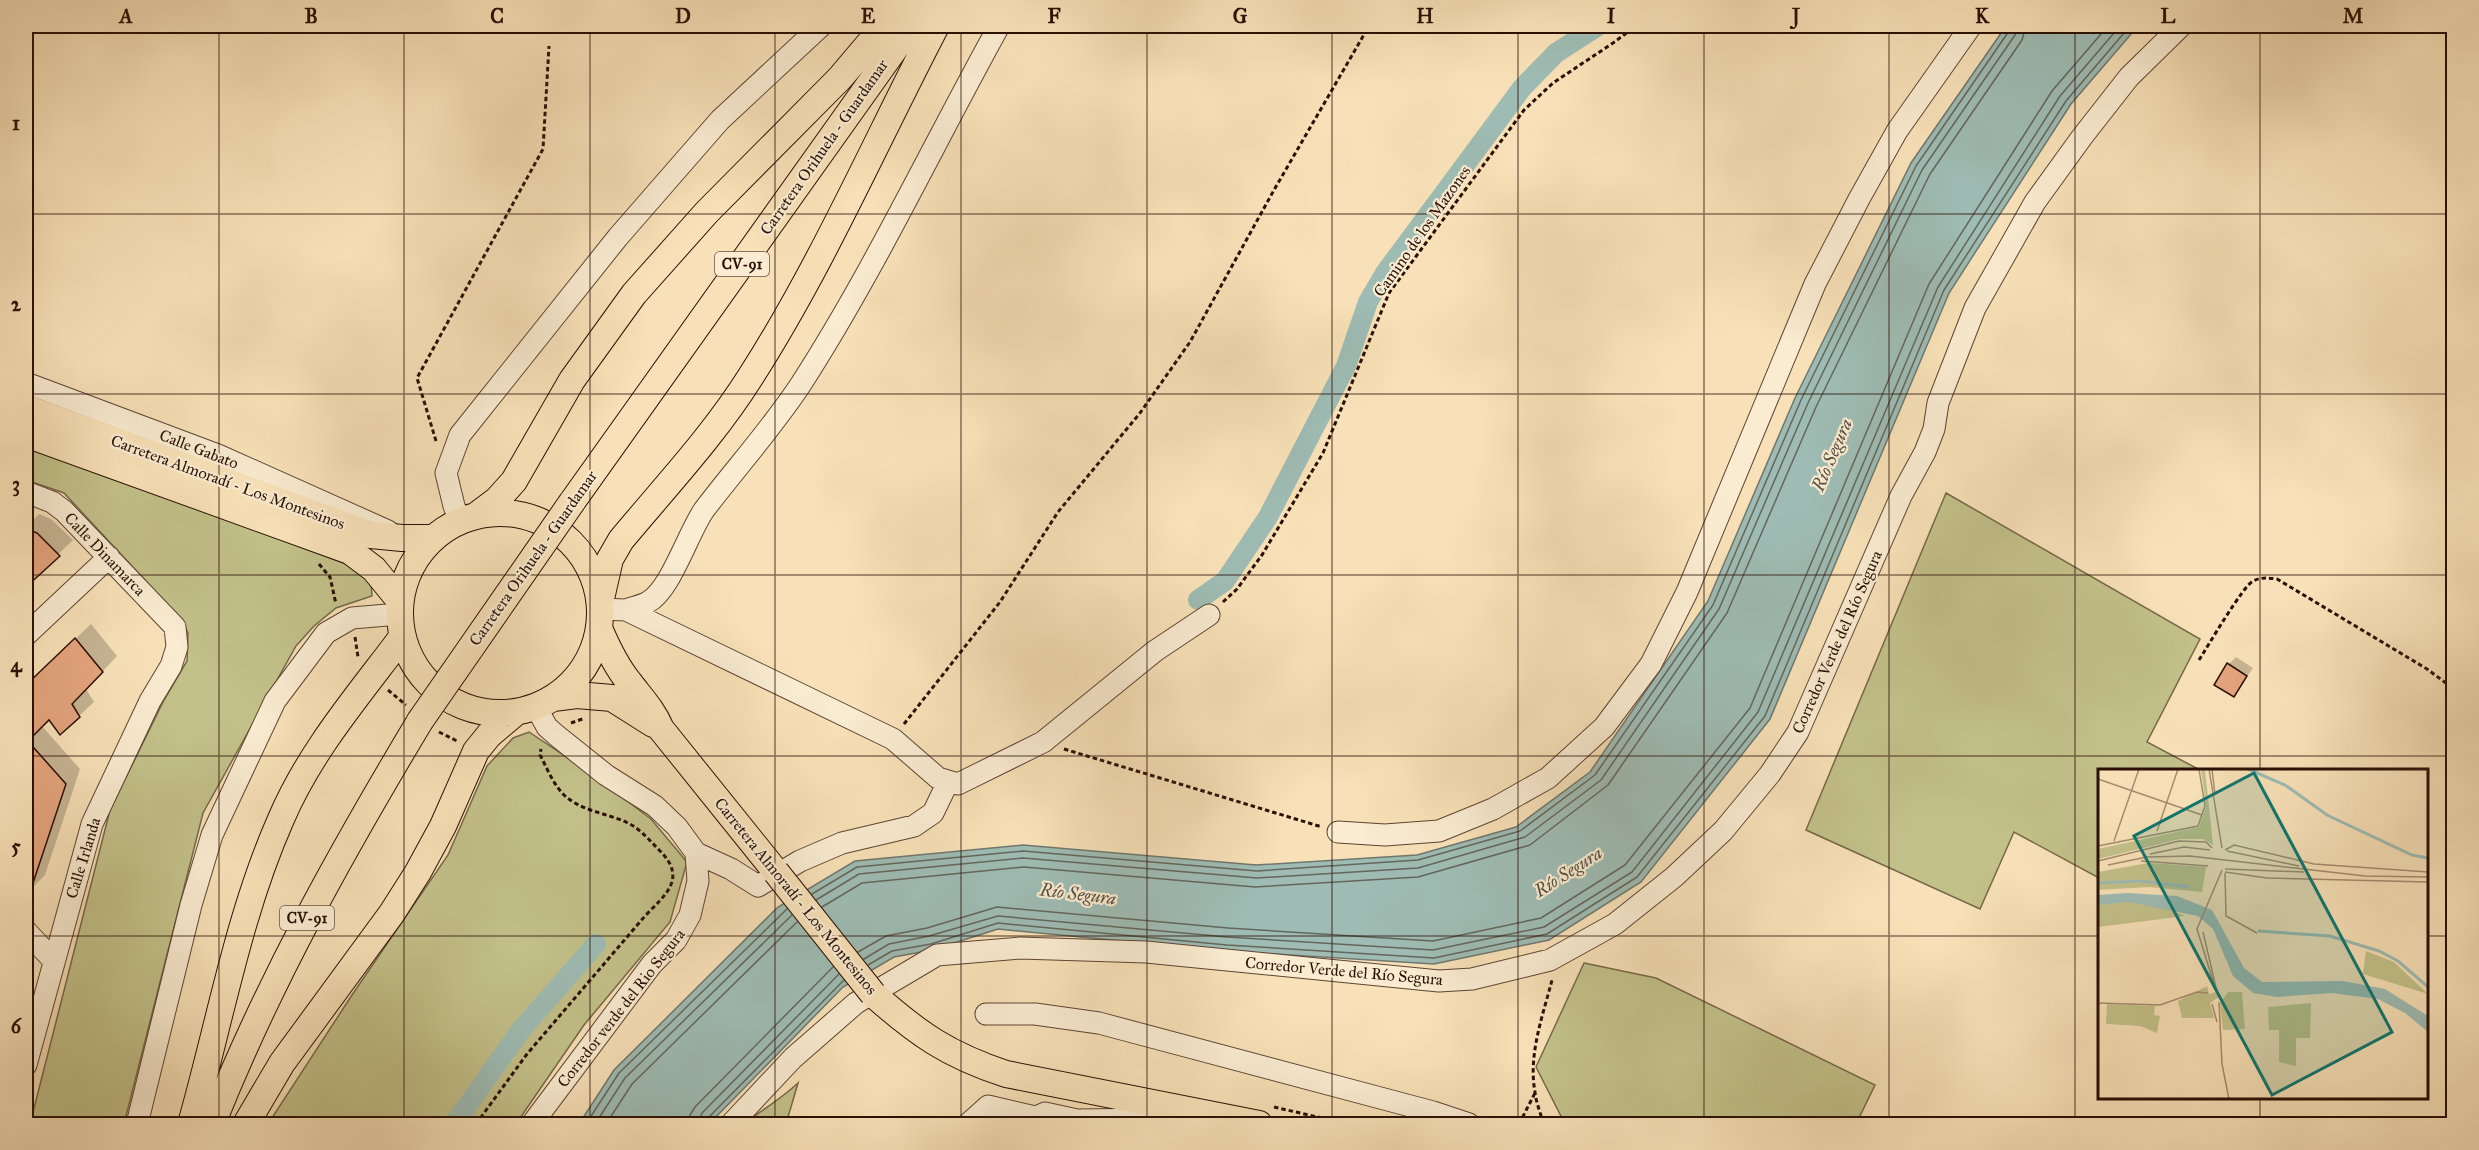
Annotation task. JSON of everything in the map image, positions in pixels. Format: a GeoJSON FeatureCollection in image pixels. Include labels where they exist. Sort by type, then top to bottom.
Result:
{"type":"FeatureCollection","features":[{"type":"Feature","properties":{"kind":"main road"},"geometry":{"type":"LineString","coordinates":[[191,1125],[244,920],[259,872],[281,817],[304,773],[335,724],[372,677],[400,618],[406,578],[417,556],[433,538],[497,500],[514,481],[572,381],[634,294],[707,212],[833,86],[884,26]]}},
{"type":"Feature","properties":{"kind":"main road","name":"Carretera Orihuela - Guardamar"},"geometry":{"type":"LineString","coordinates":[[212,1125],[253,1026],[305,921],[421,719],[572,502],[911,26]]}},
{"type":"Feature","properties":{"kind":"main road"},"geometry":{"type":"LineString","coordinates":[[246,1125],[282,1063],[392,913],[418,872],[443,826],[476,751],[489,735],[538,711],[575,680],[586,663],[591,655],[610,559],[621,540],[726,414],[781,327],[936,26]]}},
{"type":"Feature","properties":{"kind":"main road","name":"Carretera Almoradí - Los Montesinos"},"geometry":{"type":"LineString","coordinates":[[26,408],[371,535],[433,538]]}},
{"type":"Feature","properties":{"kind":"main road","name":"Carretera Almoradí - Los Montesinos"},"geometry":{"type":"LineString","coordinates":[[26,434],[350,551],[374,569],[400,618]]}},
{"type":"Feature","properties":{"kind":"main road"},"geometry":{"type":"LineString","coordinates":[[469,518],[501,513],[526,516],[548,525],[568,539],[584,557],[594,579],[600,613]]}},
{"type":"Feature","properties":{"kind":"main road","name":"Carretera Almoradí - Los Montesinos"},"geometry":{"type":"LineString","coordinates":[[600,613],[614,660],[653,710],[661,729],[873,994],[909,1026],[938,1046],[971,1062],[1006,1074],[1259,1125]]}},
{"type":"Feature","properties":{"kind":"main road"},"geometry":{"type":"LineString","coordinates":[[400,618],[411,660],[420,674],[444,697],[466,708],[490,714],[538,711]]}},
{"type":"Feature","properties":{"kind":"main road","name":"Carretera Almoradí - Los Montesinos"},"geometry":{"type":"LineString","coordinates":[[538,711],[577,695],[612,698],[661,729]]}},
{"type":"Feature","properties":{"kind":"street"},"geometry":{"type":"LineString","coordinates":[[469,518],[446,473],[460,435],[618,237],[720,120],[821,26]]}},
{"type":"Feature","properties":{"kind":"street"},"geometry":{"type":"LineString","coordinates":[[600,613],[626,610],[650,602],[666,584],[689,534],[704,511],[768,430],[800,384],[879,251],[999,26]]}},
{"type":"Feature","properties":{"kind":"street"},"geometry":{"type":"LineString","coordinates":[[1338,831],[1385,835],[1439,831],[1493,809],[1548,778],[1605,727],[1650,664],[1687,592],[1815,285],[1859,199],[1898,131],[1971,26]]}},
{"type":"Feature","properties":{"kind":"street","name":"Corredor Verde del Río Segura"},"geometry":{"type":"LineString","coordinates":[[731,1125],[793,1058],[856,1003],[937,955],[1020,948],[1146,952],[1439,981],[1472,979],[1550,960],[1614,924],[1674,877],[1722,831],[1770,774],[1798,732],[1901,495],[1925,452],[1934,429],[1938,403],[1975,308],[2035,202],[2062,165],[2129,78],[2181,26]]}},
{"type":"Feature","properties":{"kind":"street","name":"Calle Gabato"},"geometry":{"type":"LineString","coordinates":[[26,383],[218,454],[402,538]]}},
{"type":"Feature","properties":{"kind":"street","name":"Calle Dinamarca"},"geometry":{"type":"LineString","coordinates":[[26,492],[52,502],[64,511],[175,627]]}},
{"type":"Feature","properties":{"kind":"street"},"geometry":{"type":"LineString","coordinates":[[26,635],[109,558]]}},
{"type":"Feature","properties":{"kind":"street"},"geometry":{"type":"LineString","coordinates":[[626,610],[893,739],[938,778],[958,784],[1043,742],[1155,651],[1209,615]]}},
{"type":"Feature","properties":{"kind":"street"},"geometry":{"type":"LineString","coordinates":[[137,1125],[191,905],[212,835],[275,701],[326,633],[352,618],[400,618]]}},
{"type":"Feature","properties":{"kind":"street","name":"Calle Irlanda"},"geometry":{"type":"LineString","coordinates":[[26,1065],[92,824],[150,701],[171,666],[177,647],[175,627]]}},
{"type":"Feature","properties":{"kind":"street"},"geometry":{"type":"LineString","coordinates":[[538,711],[606,775],[655,806],[677,827],[696,852],[731,869],[758,886],[800,861],[842,843],[914,826],[933,813],[948,782]]}},
{"type":"Feature","properties":{"kind":"street","name":"Corredor verde del Rio Segura"},"geometry":{"type":"LineString","coordinates":[[532,1125],[652,964],[676,940],[690,915],[698,881],[696,852]]}},
{"type":"Feature","properties":{"kind":"street"},"geometry":{"type":"LineString","coordinates":[[26,931],[53,960]]}},
{"type":"Feature","properties":{"kind":"street"},"geometry":{"type":"LineString","coordinates":[[986,1014],[1035,1014],[1099,1023],[1433,1112],[1469,1125]]}},
{"type":"Feature","properties":{"kind":"street"},"geometry":{"type":"LineString","coordinates":[[968,1125],[988,1106],[1028,1121],[1045,1113],[1077,1120],[1159,1119],[1191,1111]]}},
{"type":"Feature","properties":{"kind":"path"},"geometry":{"type":"LineString","coordinates":[[893,739],[1000,602],[1058,512],[1140,413],[1190,342],[1274,190],[1369,26]]}},
{"type":"Feature","properties":{"kind":"path","name":"Camino de los Mazones"},"geometry":{"type":"LineString","coordinates":[[1209,615],[1237,589],[1262,555],[1323,453],[1389,293],[1524,110],[1553,83],[1636,26]]}},
{"type":"Feature","properties":{"kind":"path"},"geometry":{"type":"LineString","coordinates":[[436,441],[417,378],[543,149],[549,46]]}},
{"type":"Feature","properties":{"kind":"path"},"geometry":{"type":"LineString","coordinates":[[318,563],[330,577],[336,608],[354,630],[360,665],[421,719],[476,751]]}},
{"type":"Feature","properties":{"kind":"path"},"geometry":{"type":"LineString","coordinates":[[2199,660],[2242,594],[2252,582],[2264,577],[2277,579],[2427,669],[2454,688]]}},
{"type":"Feature","properties":{"kind":"path"},"geometry":{"type":"LineString","coordinates":[[476,1125],[527,1054],[645,916],[666,895],[673,882],[673,871],[668,859],[640,830],[626,822],[583,807],[564,795],[540,755],[538,711],[565,724],[587,718]]}},
{"type":"Feature","properties":{"kind":"path"},"geometry":{"type":"LineString","coordinates":[[1043,742],[1338,831]]}},
{"type":"Feature","properties":{"kind":"path"},"geometry":{"type":"LineString","coordinates":[[1543,1125],[1535,1093],[1534,1068],[1539,1031],[1553,975],[1550,960]]}},
{"type":"Feature","properties":{"kind":"path"},"geometry":{"type":"LineString","coordinates":[[1518,1125],[1535,1093]]}},
{"type":"Feature","properties":{"kind":"shaded area"},"geometry":{"type":"Polygon","coordinates":[[[26,443],[346,564],[371,582],[372,596],[336,608],[314,626],[296,646],[203,813],[124,1124],[30,1124],[110,810],[164,700],[187,661],[188,633],[181,619],[64,493],[26,480],[26,443]]]}},
{"type":"Feature","properties":{"kind":"shaded area"},"geometry":{"type":"Polygon","coordinates":[[[1946,493],[2200,639],[2147,742],[2198,769],[2098,769],[2098,877],[2014,832],[1980,909],[1806,830],[1946,493]]]}},
{"type":"Feature","properties":{"kind":"shaded area"},"geometry":{"type":"Polygon","coordinates":[[[529,732],[586,770],[651,819],[687,862],[670,922],[584,1025],[516,1124],[268,1124],[352,995],[448,855],[487,766],[513,738],[529,732]]]}},
{"type":"Feature","properties":{"kind":"shaded area"},"geometry":{"type":"Polygon","coordinates":[[[1584,963],[1656,978],[1875,1085],[1856,1124],[1565,1124],[1536,1067],[1584,963]]]}},
{"type":"Feature","properties":{"kind":"shaded area"},"geometry":{"type":"Polygon","coordinates":[[[798,1083],[786,1124],[744,1124],[778,1099],[798,1083]]]}},
{"type":"Feature","properties":{"kind":"water","name":"Río Segura"},"geometry":{"type":"Polygon","coordinates":[[[2006,26],[2138,26],[2071,104],[1949,293],[1770,719],[1641,882],[1549,940],[1434,964],[1226,951],[998,929],[932,950],[894,957],[843,987],[709,1124],[579,1124],[614,1070],[778,907],[855,861],[1023,845],[1256,865],[1417,855],[1516,827],[1590,772],[1708,601],[1795,398],[1911,163],[2006,26]]]}},
{"type":"Feature","properties":{"kind":"building"},"geometry":{"type":"Polygon","coordinates":[[[26,529],[37,533],[60,556],[26,587],[26,529]]]}},
{"type":"Feature","properties":{"kind":"building"},"geometry":{"type":"Polygon","coordinates":[[[75,638],[103,672],[72,704],[80,717],[60,735],[49,720],[28,741],[26,739],[26,685],[75,638]]]}},
{"type":"Feature","properties":{"kind":"building"},"geometry":{"type":"Polygon","coordinates":[[[2227,663],[2247,676],[2234,697],[2214,685],[2227,663]]]}},
{"type":"Feature","properties":{"kind":"building"},"geometry":{"type":"Polygon","coordinates":[[[26,739],[66,784],[30,892],[26,886],[26,739]]]}},
{"type":"Feature","properties":{"kind":"waterway"},"geometry":{"type":"LineString","coordinates":[[1198,600],[1225,581],[1268,517],[1346,366],[1368,302],[1385,273],[1522,88],[1556,53],[1598,26]]}},
{"type":"Feature","properties":{"kind":"waterway"},"geometry":{"type":"LineString","coordinates":[[454,1124],[521,1030],[596,944]]}}]}
